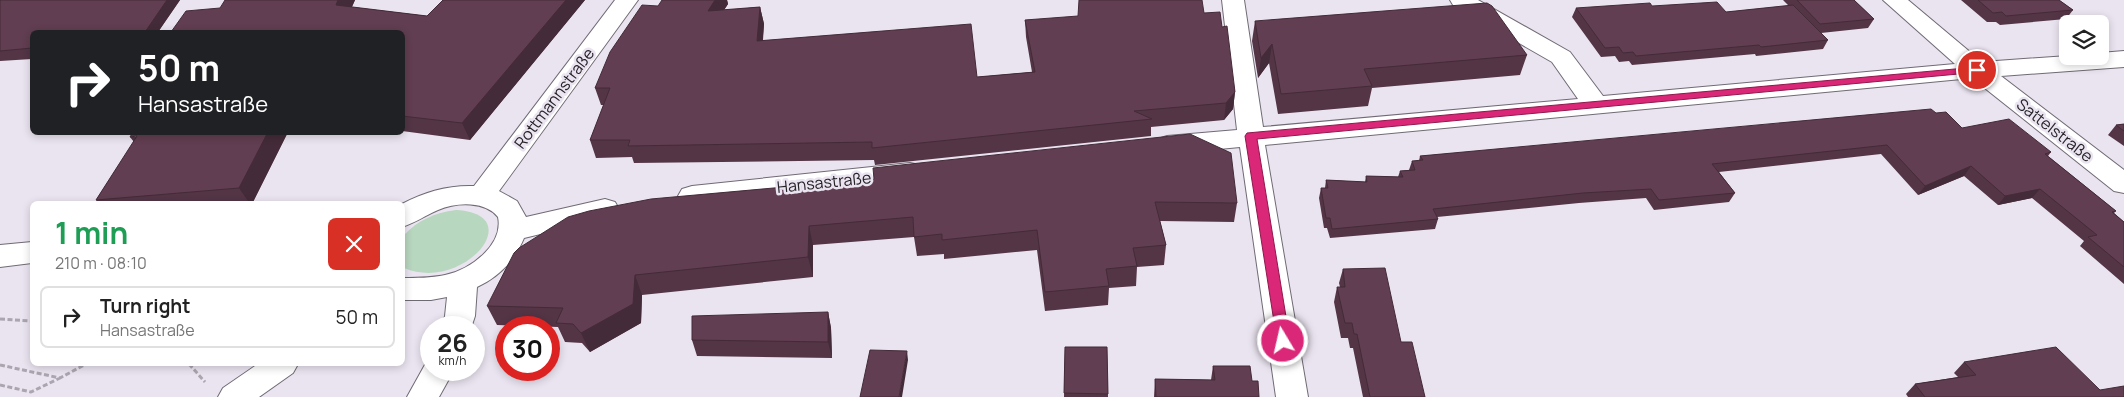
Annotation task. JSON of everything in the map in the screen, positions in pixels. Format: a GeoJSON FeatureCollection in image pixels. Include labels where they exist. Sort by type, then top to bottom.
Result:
{"type":"FeatureCollection","features":[{"type":"Feature","properties":{"kind":"street","name":"Rottmannstraße"},"geometry":{"type":"LineString","coordinates":[[481,196],[627,0]]}},
{"type":"Feature","properties":{"kind":"street"},"geometry":{"type":"LineString","coordinates":[[1233,0],[1251,136],[1292,397]]}},
{"type":"Feature","properties":{"kind":"street"},"geometry":{"type":"LineString","coordinates":[[1461,0],[1561,57],[1596,105]]}},
{"type":"Feature","properties":{"kind":"street","name":"Sattelstraße"},"geometry":{"type":"LineString","coordinates":[[1894,0],[1977,70],[2124,184]]}},
{"type":"Feature","properties":{"kind":"street"},"geometry":{"type":"LineString","coordinates":[[1142,148],[1251,136],[1977,70],[2124,59]]}},
{"type":"Feature","properties":{"kind":"street","name":"Hansastraße"},"geometry":{"type":"LineString","coordinates":[[666,199],[934,170]]}},
{"type":"Feature","properties":{"kind":"street"},"geometry":{"type":"LineString","coordinates":[[405,215],[416,208],[438,199],[460,195],[481,196],[495,200],[506,208],[512,218],[513,230],[509,241],[497,258],[479,273],[464,281],[443,288],[422,291],[405,290]]}},
{"type":"Feature","properties":{"kind":"street"},"geometry":{"type":"LineString","coordinates":[[513,230],[627,204]]}},
{"type":"Feature","properties":{"kind":"street"},"geometry":{"type":"LineString","coordinates":[[0,256],[30,253]]}},
{"type":"Feature","properties":{"kind":"street"},"geometry":{"type":"LineString","coordinates":[[460,316],[464,281]]}},
{"type":"Feature","properties":{"kind":"street"},"geometry":{"type":"LineString","coordinates":[[234,397],[279,366]]}},
{"type":"Feature","properties":{"kind":"street"},"geometry":{"type":"LineString","coordinates":[[423,397],[432,381]]}},
{"type":"Feature","properties":{"kind":"path"},"geometry":{"type":"LineString","coordinates":[[0,318],[30,321]]}},
{"type":"Feature","properties":{"kind":"path"},"geometry":{"type":"LineString","coordinates":[[0,365],[60,378]]}},
{"type":"Feature","properties":{"kind":"path"},"geometry":{"type":"LineString","coordinates":[[0,385],[31,392],[82,366]]}},
{"type":"Feature","properties":{"kind":"green space"},"geometry":{"type":"Polygon","coordinates":[[[456,210],[477,215],[487,224],[488,237],[480,250],[466,262],[447,270],[426,273],[405,268],[405,234],[427,218],[456,210]]]}},
{"type":"Feature","properties":{"kind":"building"},"geometry":{"type":"Polygon","coordinates":[[[0,0],[167,0],[146,30],[30,30],[30,48],[0,51],[0,0]]]}},
{"type":"Feature","properties":{"kind":"building"},"geometry":{"type":"Polygon","coordinates":[[[225,0],[338,0],[336,5],[427,16],[443,0],[566,0],[462,123],[405,116],[405,30],[172,30],[186,11],[220,8],[225,0]]]}},
{"type":"Feature","properties":{"kind":"building"},"geometry":{"type":"Polygon","coordinates":[[[662,0],[715,0],[708,11],[760,7],[757,41],[971,24],[977,77],[1035,72],[1025,20],[1078,16],[1079,0],[1202,0],[1204,13],[1220,12],[1222,27],[1227,26],[1235,92],[1226,103],[1134,111],[1152,119],[872,148],[872,142],[628,146],[630,140],[590,140],[610,88],[595,88],[610,52],[642,5],[658,6],[662,0]]]}},
{"type":"Feature","properties":{"kind":"building"},"geometry":{"type":"Polygon","coordinates":[[[1797,0],[1854,0],[1874,19],[1820,24],[1797,0]]]}},
{"type":"Feature","properties":{"kind":"building"},"geometry":{"type":"Polygon","coordinates":[[[1978,0],[2059,0],[2073,10],[2006,16],[2002,12],[1993,13],[1978,0]]]}},
{"type":"Feature","properties":{"kind":"building"},"geometry":{"type":"Polygon","coordinates":[[[1717,2],[1726,12],[1793,5],[1828,40],[1636,56],[1633,52],[1623,53],[1619,47],[1605,48],[1576,8],[1650,3],[1652,6],[1717,2]]]}},
{"type":"Feature","properties":{"kind":"building"},"geometry":{"type":"Polygon","coordinates":[[[1487,3],[1492,6],[1527,55],[1364,69],[1372,86],[1281,94],[1272,44],[1261,58],[1255,21],[1487,3]]]}},
{"type":"Feature","properties":{"kind":"building"},"geometry":{"type":"Polygon","coordinates":[[[1931,109],[1936,113],[1946,112],[1962,128],[2009,119],[2051,152],[2045,154],[2116,211],[2112,212],[2124,222],[2124,267],[2088,237],[2097,235],[2040,189],[2005,196],[1971,166],[1925,186],[1887,145],[1712,164],[1735,193],[1659,200],[1651,189],[1583,193],[1433,209],[1438,219],[1332,229],[1330,218],[1326,218],[1321,188],[1328,188],[1326,180],[1367,182],[1366,176],[1403,177],[1400,171],[1415,170],[1412,161],[1423,160],[1420,156],[1931,109]]]}},
{"type":"Feature","properties":{"kind":"building"},"geometry":{"type":"Polygon","coordinates":[[[2124,124],[2124,131],[2116,125],[2124,124]]]}},
{"type":"Feature","properties":{"kind":"building"},"geometry":{"type":"Polygon","coordinates":[[[1190,134],[1231,153],[1237,203],[1155,202],[1166,245],[1133,248],[1137,266],[1106,269],[1109,286],[1045,292],[1037,230],[942,240],[942,234],[914,237],[913,217],[809,226],[808,257],[635,275],[633,304],[581,333],[573,324],[560,323],[559,316],[563,308],[487,306],[514,253],[568,217],[651,199],[874,179],[873,168],[1190,134]]]}},
{"type":"Feature","properties":{"kind":"building"},"geometry":{"type":"Polygon","coordinates":[[[131,135],[266,135],[239,188],[96,200],[137,136],[130,137],[131,135]]]}},
{"type":"Feature","properties":{"kind":"building"},"geometry":{"type":"Polygon","coordinates":[[[1385,268],[1401,342],[1412,342],[1425,397],[1370,397],[1357,334],[1354,334],[1352,323],[1345,323],[1337,287],[1345,287],[1343,269],[1385,268]]]}},
{"type":"Feature","properties":{"kind":"building"},"geometry":{"type":"Polygon","coordinates":[[[828,312],[828,342],[692,340],[692,316],[828,312]]]}},
{"type":"Feature","properties":{"kind":"building"},"geometry":{"type":"Polygon","coordinates":[[[1065,347],[1107,347],[1108,394],[1064,393],[1065,347]]]}},
{"type":"Feature","properties":{"kind":"building"},"geometry":{"type":"Polygon","coordinates":[[[2056,347],[2100,390],[2124,386],[2124,397],[1925,397],[1915,384],[1976,375],[1964,362],[2056,347]]]}},
{"type":"Feature","properties":{"kind":"building"},"geometry":{"type":"Polygon","coordinates":[[[870,350],[907,351],[899,397],[860,397],[870,350]]]}},
{"type":"Feature","properties":{"kind":"building"},"geometry":{"type":"Polygon","coordinates":[[[1213,366],[1250,366],[1252,381],[1258,381],[1259,397],[1156,397],[1155,379],[1215,380],[1213,366]]]}},
{"type":"Feature","properties":{"kind":"route"},"geometry":{"type":"LineString","coordinates":[[1283,341],[1251,136],[1977,70]]}}]}
